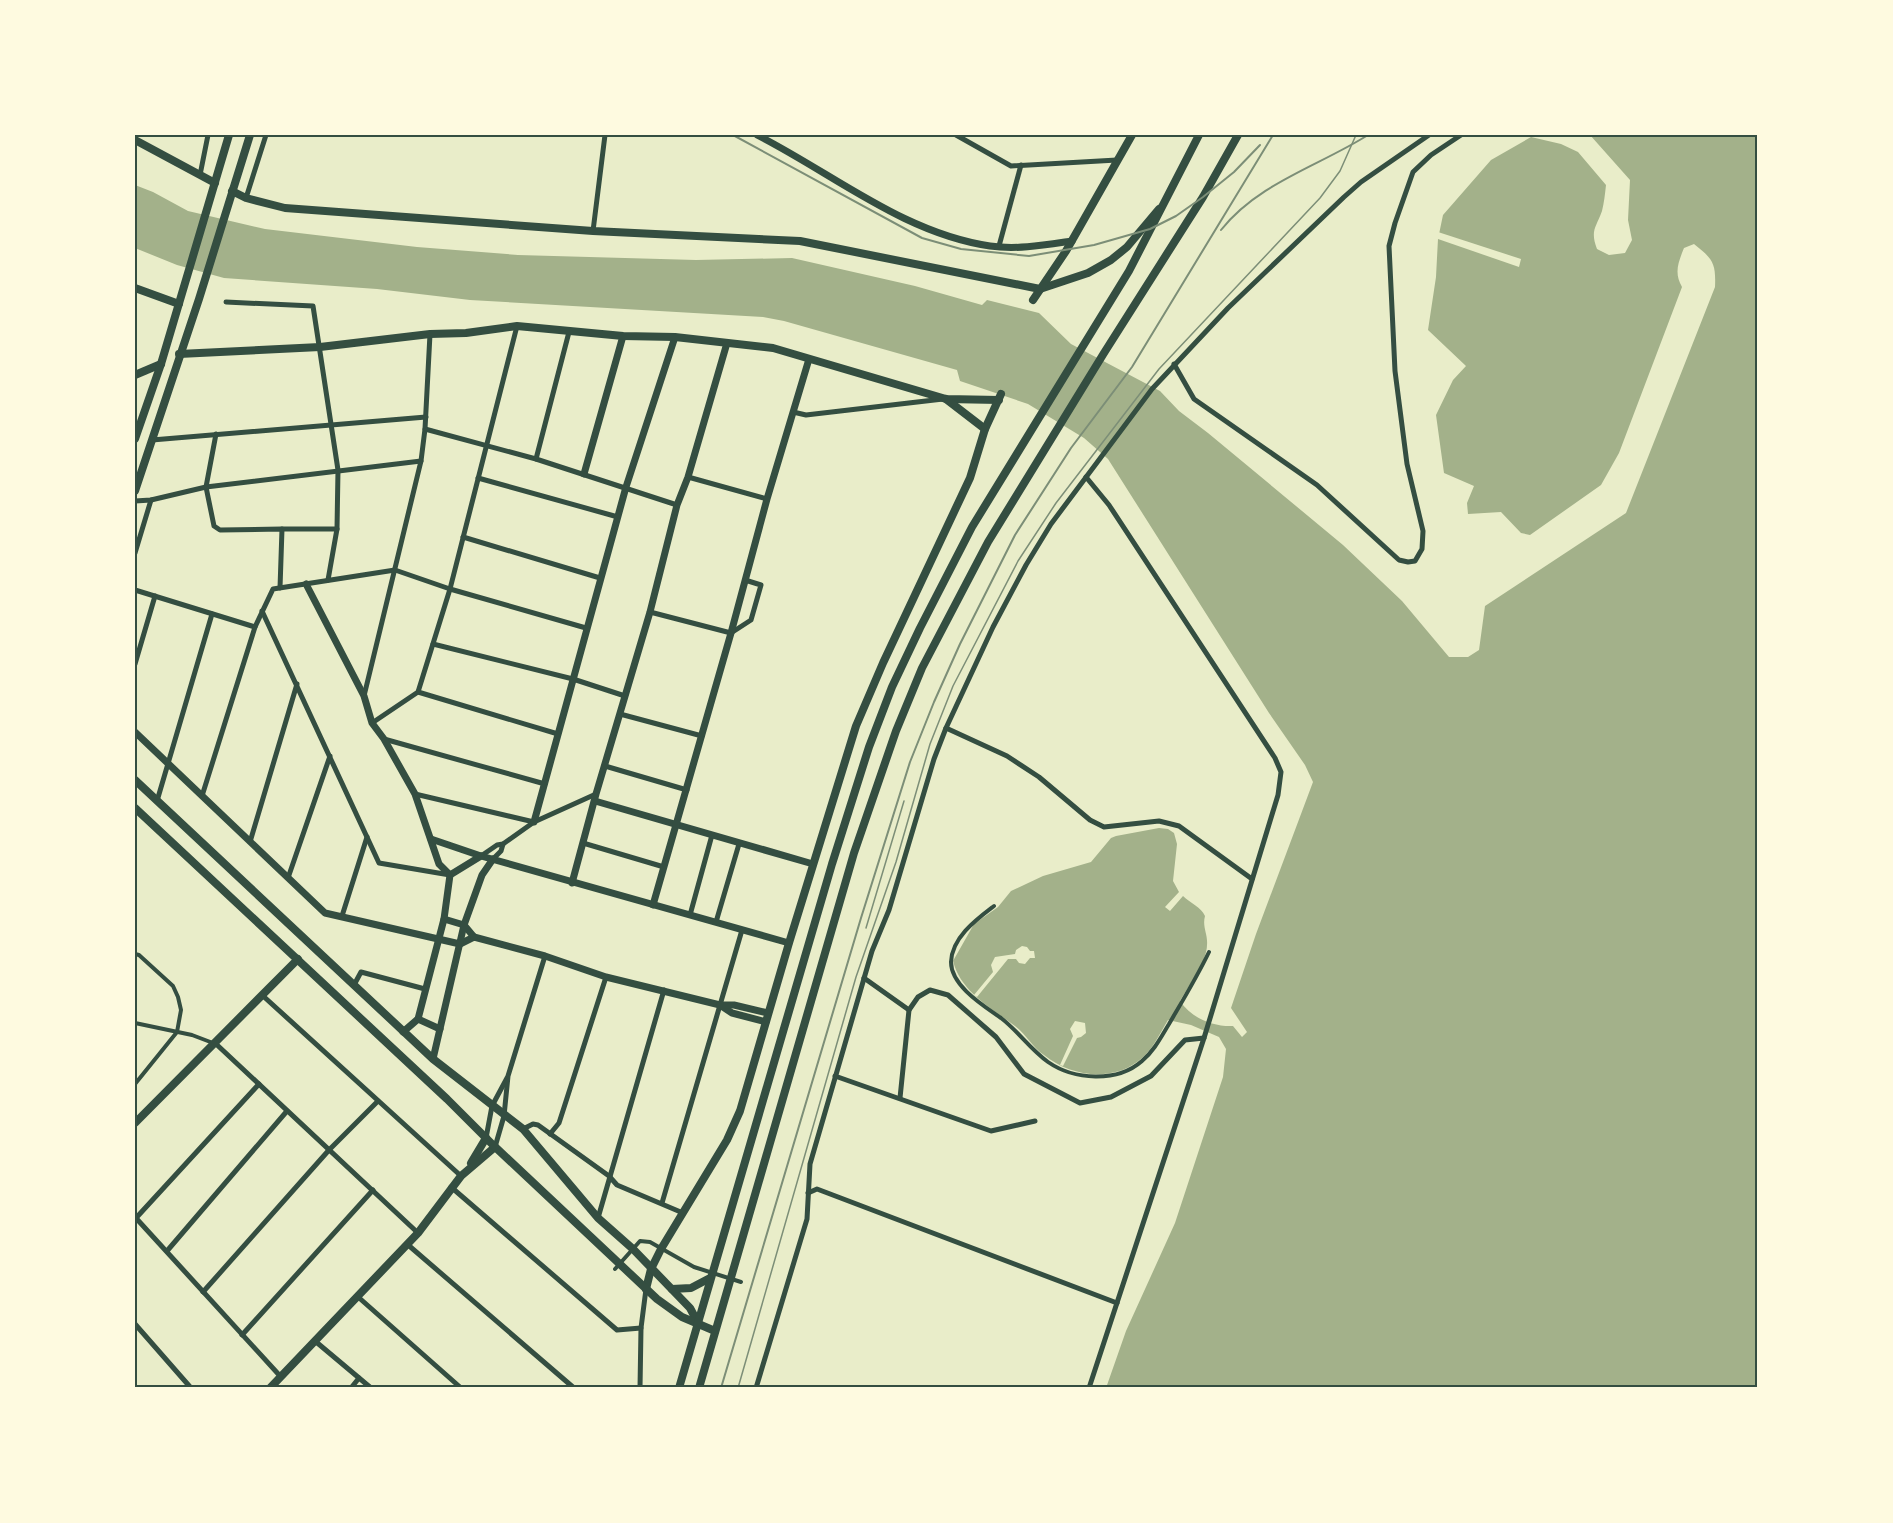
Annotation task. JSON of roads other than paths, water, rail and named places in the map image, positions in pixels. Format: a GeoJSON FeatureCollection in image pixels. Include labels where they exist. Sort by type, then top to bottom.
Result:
{"type":"FeatureCollection","features":[{"type":"Feature","properties":{"kind":"main road"},"geometry":{"type":"LineString","coordinates":[[135,439],[161,364],[230,135]]}},
{"type":"Feature","properties":{"kind":"main road"},"geometry":{"type":"LineString","coordinates":[[135,491],[199,299],[249,135]]}},
{"type":"Feature","properties":{"kind":"main road"},"geometry":{"type":"LineString","coordinates":[[1033,300],[1072,241],[1132,135]]}},
{"type":"Feature","properties":{"kind":"main road"},"geometry":{"type":"LineString","coordinates":[[679,1388],[832,864],[869,747],[920,628],[972,527],[1129,271],[1199,135]]}},
{"type":"Feature","properties":{"kind":"main road"},"geometry":{"type":"LineString","coordinates":[[699,1388],[854,853],[896,731],[922,668],[987,542],[1203,197],[1238,135]]}},
{"type":"Feature","properties":{"kind":"main road"},"geometry":{"type":"LineString","coordinates":[[135,140],[215,183]]}},
{"type":"Feature","properties":{"kind":"main road"},"geometry":{"type":"LineString","coordinates":[[232,191],[246,198],[285,208],[594,231],[800,241],[1040,289],[1088,273],[1111,260],[1127,247],[1163,203]]}},
{"type":"Feature","properties":{"kind":"main road"},"geometry":{"type":"LineString","coordinates":[[135,288],[179,304]]}},
{"type":"Feature","properties":{"kind":"main road"},"geometry":{"type":"LineString","coordinates":[[179,354],[320,347],[517,326],[623,336],[675,337],[773,348],[946,399],[1000,397],[986,429],[970,478],[856,726],[740,1111],[727,1140],[661,1249],[651,1269],[646,1289]]}},
{"type":"Feature","properties":{"kind":"main road"},"geometry":{"type":"LineString","coordinates":[[135,375],[161,364]]}},
{"type":"Feature","properties":{"kind":"main road"},"geometry":{"type":"LineString","coordinates":[[946,399],[986,429]]}},
{"type":"Feature","properties":{"kind":"main road"},"geometry":{"type":"LineString","coordinates":[[135,780],[433,1059],[523,1129],[598,1218],[633,1249],[690,1308],[698,1323]]}},
{"type":"Feature","properties":{"kind":"main road"},"geometry":{"type":"LineString","coordinates":[[135,808],[447,1099],[618,1266],[682,1317],[715,1330]]}},
{"type":"Feature","properties":{"kind":"main road"},"geometry":{"type":"LineString","coordinates":[[135,1123],[298,959]]}},
{"type":"Feature","properties":{"kind":"main road"},"geometry":{"type":"LineString","coordinates":[[464,1173],[486,1138]]}},
{"type":"Feature","properties":{"kind":"main road"},"geometry":{"type":"LineString","coordinates":[[270,1388],[418,1233],[464,1173],[495,1146]]}},
{"type":"Feature","properties":{"kind":"main road"},"geometry":{"type":"LineString","coordinates":[[672,1289],[692,1288],[711,1275]]}},
{"type":"Feature","properties":{"kind":"street"},"geometry":{"type":"LineString","coordinates":[[200,175],[208,135]]}},
{"type":"Feature","properties":{"kind":"street"},"geometry":{"type":"LineString","coordinates":[[246,198],[266,135]]}},
{"type":"Feature","properties":{"kind":"street"},"geometry":{"type":"LineString","coordinates":[[594,231],[605,135]]}},
{"type":"Feature","properties":{"kind":"street"},"geometry":{"type":"LineString","coordinates":[[757,135],[770,138],[855,192],[913,223],[952,238],[999,246],[1032,247],[1072,241]]}},
{"type":"Feature","properties":{"kind":"street"},"geometry":{"type":"LineString","coordinates":[[956,135],[1011,166],[1117,160]]}},
{"type":"Feature","properties":{"kind":"street"},"geometry":{"type":"LineString","coordinates":[[756,1388],[807,1219],[810,1164],[872,951],[889,910],[934,759],[993,627],[1026,565],[1051,524],[1090,469],[1174,364],[1228,308],[1344,197],[1361,182],[1430,135]]}},
{"type":"Feature","properties":{"kind":"street"},"geometry":{"type":"LineString","coordinates":[[1174,364],[1194,399],[1317,485],[1399,560],[1415,561],[1422,549],[1423,531],[1407,464],[1396,382],[1389,246],[1413,172],[1431,155],[1461,135]]}},
{"type":"Feature","properties":{"kind":"street"},"geometry":{"type":"LineString","coordinates":[[999,246],[1021,165]]}},
{"type":"Feature","properties":{"kind":"street"},"geometry":{"type":"LineString","coordinates":[[226,302],[313,306],[338,471],[337,529],[328,580]]}},
{"type":"Feature","properties":{"kind":"street"},"geometry":{"type":"LineString","coordinates":[[372,723],[418,693],[450,589],[517,326]]}},
{"type":"Feature","properties":{"kind":"street"},"geometry":{"type":"LineString","coordinates":[[536,459],[569,332]]}},
{"type":"Feature","properties":{"kind":"street"},"geometry":{"type":"LineString","coordinates":[[364,696],[421,461],[426,417],[430,334]]}},
{"type":"Feature","properties":{"kind":"street"},"geometry":{"type":"LineString","coordinates":[[584,474],[623,336]]}},
{"type":"Feature","properties":{"kind":"street"},"geometry":{"type":"LineString","coordinates":[[534,822],[626,487],[675,337]]}},
{"type":"Feature","properties":{"kind":"street"},"geometry":{"type":"LineString","coordinates":[[572,883],[650,612],[677,505],[688,477],[727,343]]}},
{"type":"Feature","properties":{"kind":"street"},"geometry":{"type":"LineString","coordinates":[[653,905],[767,499],[809,359]]}},
{"type":"Feature","properties":{"kind":"street"},"geometry":{"type":"LineString","coordinates":[[793,412],[806,415],[946,399]]}},
{"type":"Feature","properties":{"kind":"street"},"geometry":{"type":"LineString","coordinates":[[152,440],[426,417]]}},
{"type":"Feature","properties":{"kind":"street"},"geometry":{"type":"LineString","coordinates":[[425,429],[536,459],[677,505]]}},
{"type":"Feature","properties":{"kind":"street"},"geometry":{"type":"LineString","coordinates":[[216,434],[206,487],[214,526],[220,530],[337,529]]}},
{"type":"Feature","properties":{"kind":"street"},"geometry":{"type":"LineString","coordinates":[[135,501],[151,500],[206,487],[421,461]]}},
{"type":"Feature","properties":{"kind":"street"},"geometry":{"type":"LineString","coordinates":[[688,477],[767,499]]}},
{"type":"Feature","properties":{"kind":"street"},"geometry":{"type":"LineString","coordinates":[[1086,477],[1109,506],[1275,758],[1281,772],[1278,795],[1204,1038],[1089,1388]]}},
{"type":"Feature","properties":{"kind":"street"},"geometry":{"type":"LineString","coordinates":[[478,478],[618,517]]}},
{"type":"Feature","properties":{"kind":"street"},"geometry":{"type":"LineString","coordinates":[[135,552],[151,500]]}},
{"type":"Feature","properties":{"kind":"street"},"geometry":{"type":"LineString","coordinates":[[280,588],[282,529]]}},
{"type":"Feature","properties":{"kind":"street"},"geometry":{"type":"LineString","coordinates":[[463,537],[600,578]]}},
{"type":"Feature","properties":{"kind":"street"},"geometry":{"type":"LineString","coordinates":[[202,796],[255,627],[273,589],[394,570],[450,589],[586,628]]}},
{"type":"Feature","properties":{"kind":"street"},"geometry":{"type":"LineString","coordinates":[[650,612],[731,633],[751,620],[761,585],[745,580]]}},
{"type":"Feature","properties":{"kind":"street"},"geometry":{"type":"LineString","coordinates":[[306,584],[364,696],[372,723],[384,739],[415,794],[439,864],[450,875]]}},
{"type":"Feature","properties":{"kind":"street"},"geometry":{"type":"LineString","coordinates":[[135,590],[255,627]]}},
{"type":"Feature","properties":{"kind":"street"},"geometry":{"type":"LineString","coordinates":[[135,664],[155,596]]}},
{"type":"Feature","properties":{"kind":"street"},"geometry":{"type":"LineString","coordinates":[[262,612],[379,863],[450,875],[497,845],[503,844],[534,822],[595,798],[739,844],[813,864]]}},
{"type":"Feature","properties":{"kind":"street"},"geometry":{"type":"LineString","coordinates":[[157,801],[212,614]]}},
{"type":"Feature","properties":{"kind":"street"},"geometry":{"type":"LineString","coordinates":[[433,644],[573,679],[626,696]]}},
{"type":"Feature","properties":{"kind":"street"},"geometry":{"type":"LineString","coordinates":[[250,842],[297,684]]}},
{"type":"Feature","properties":{"kind":"street"},"geometry":{"type":"LineString","coordinates":[[418,693],[558,734]]}},
{"type":"Feature","properties":{"kind":"street"},"geometry":{"type":"LineString","coordinates":[[620,714],[702,736]]}},
{"type":"Feature","properties":{"kind":"street"},"geometry":{"type":"LineString","coordinates":[[946,728],[1007,756],[1039,777],[1090,820],[1104,827],[1159,820],[1179,826],[1252,879]]}},
{"type":"Feature","properties":{"kind":"street"},"geometry":{"type":"LineString","coordinates":[[135,732],[325,913],[460,944],[474,936]]}},
{"type":"Feature","properties":{"kind":"street"},"geometry":{"type":"LineString","coordinates":[[384,739],[545,784]]}},
{"type":"Feature","properties":{"kind":"street"},"geometry":{"type":"LineString","coordinates":[[288,878],[330,756]]}},
{"type":"Feature","properties":{"kind":"street"},"geometry":{"type":"LineString","coordinates":[[605,766],[687,790]]}},
{"type":"Feature","properties":{"kind":"street"},"geometry":{"type":"LineString","coordinates":[[415,794],[534,822]]}},
{"type":"Feature","properties":{"kind":"street"},"geometry":{"type":"LineString","coordinates":[[690,915],[712,835]]}},
{"type":"Feature","properties":{"kind":"street"},"geometry":{"type":"LineString","coordinates":[[342,916],[367,837]]}},
{"type":"Feature","properties":{"kind":"street"},"geometry":{"type":"LineString","coordinates":[[431,839],[572,883],[789,944]]}},
{"type":"Feature","properties":{"kind":"street"},"geometry":{"type":"LineString","coordinates":[[583,843],[664,867]]}},
{"type":"Feature","properties":{"kind":"street"},"geometry":{"type":"LineString","coordinates":[[433,1059],[464,925],[482,874],[501,851],[503,844]]}},
{"type":"Feature","properties":{"kind":"street"},"geometry":{"type":"LineString","coordinates":[[716,922],[739,844]]}},
{"type":"Feature","properties":{"kind":"street"},"geometry":{"type":"LineString","coordinates":[[403,1032],[417,1018],[444,919],[450,875]]}},
{"type":"Feature","properties":{"kind":"street"},"geometry":{"type":"LineString","coordinates":[[994,906],[972,923],[957,943],[951,963],[960,986],[1013,1027],[1050,1063],[1081,1076],[1123,1073],[1152,1052],[1198,976],[1209,952]]}},
{"type":"Feature","properties":{"kind":"street"},"geometry":{"type":"LineString","coordinates":[[444,919],[464,925],[474,936],[606,977],[720,1005],[734,1005],[768,1013]]}},
{"type":"Feature","properties":{"kind":"street"},"geometry":{"type":"LineString","coordinates":[[662,1203],[742,930]]}},
{"type":"Feature","properties":{"kind":"street"},"geometry":{"type":"LineString","coordinates":[[135,954],[172,986],[181,1010],[177,1032],[135,1084]]}},
{"type":"Feature","properties":{"kind":"street"},"geometry":{"type":"LineString","coordinates":[[495,1146],[504,1116],[508,1076],[544,956]]}},
{"type":"Feature","properties":{"kind":"street"},"geometry":{"type":"LineString","coordinates":[[354,985],[362,972],[425,990]]}},
{"type":"Feature","properties":{"kind":"street"},"geometry":{"type":"LineString","coordinates":[[550,1134],[559,1123],[606,977]]}},
{"type":"Feature","properties":{"kind":"street"},"geometry":{"type":"LineString","coordinates":[[864,978],[909,1010]]}},
{"type":"Feature","properties":{"kind":"street"},"geometry":{"type":"LineString","coordinates":[[598,1218],[664,990]]}},
{"type":"Feature","properties":{"kind":"street"},"geometry":{"type":"LineString","coordinates":[[900,1098],[909,1010],[918,997],[930,990],[948,995],[996,1037],[1024,1074],[1080,1103],[1111,1097],[1151,1076],[1185,1040],[1204,1038]]}},
{"type":"Feature","properties":{"kind":"street"},"geometry":{"type":"LineString","coordinates":[[262,995],[378,1101],[464,1173]]}},
{"type":"Feature","properties":{"kind":"street"},"geometry":{"type":"LineString","coordinates":[[720,1005],[732,1013],[766,1022]]}},
{"type":"Feature","properties":{"kind":"street"},"geometry":{"type":"LineString","coordinates":[[417,1018],[440,1029]]}},
{"type":"Feature","properties":{"kind":"street"},"geometry":{"type":"LineString","coordinates":[[135,1023],[215,1043],[418,1233]]}},
{"type":"Feature","properties":{"kind":"street"},"geometry":{"type":"LineString","coordinates":[[486,1138],[492,1106],[508,1076]]}},
{"type":"Feature","properties":{"kind":"street"},"geometry":{"type":"LineString","coordinates":[[835,1076],[991,1131],[1035,1121]]}},
{"type":"Feature","properties":{"kind":"street"},"geometry":{"type":"LineString","coordinates":[[258,1084],[135,1217],[281,1377]]}},
{"type":"Feature","properties":{"kind":"street"},"geometry":{"type":"LineString","coordinates":[[203,1292],[329,1150],[378,1101]]}},
{"type":"Feature","properties":{"kind":"street"},"geometry":{"type":"LineString","coordinates":[[166,1251],[287,1111]]}},
{"type":"Feature","properties":{"kind":"street"},"geometry":{"type":"LineString","coordinates":[[523,1129],[533,1124],[538,1125],[609,1176],[617,1185],[683,1213]]}},
{"type":"Feature","properties":{"kind":"street"},"geometry":{"type":"LineString","coordinates":[[452,1187],[617,1330],[641,1328]]}},
{"type":"Feature","properties":{"kind":"street"},"geometry":{"type":"LineString","coordinates":[[808,1192],[816,1189],[1117,1303]]}},
{"type":"Feature","properties":{"kind":"street"},"geometry":{"type":"LineString","coordinates":[[242,1335],[373,1190]]}},
{"type":"Feature","properties":{"kind":"street"},"geometry":{"type":"LineString","coordinates":[[618,1266],[640,1241],[650,1242],[711,1275],[741,1282]]}},
{"type":"Feature","properties":{"kind":"street"},"geometry":{"type":"LineString","coordinates":[[406,1244],[574,1388]]}},
{"type":"Feature","properties":{"kind":"street"},"geometry":{"type":"LineString","coordinates":[[640,1388],[641,1328],[646,1289]]}},
{"type":"Feature","properties":{"kind":"street"},"geometry":{"type":"LineString","coordinates":[[357,1296],[461,1388]]}},
{"type":"Feature","properties":{"kind":"street"},"geometry":{"type":"LineString","coordinates":[[135,1324],[191,1388]]}},
{"type":"Feature","properties":{"kind":"street"},"geometry":{"type":"LineString","coordinates":[[315,1341],[371,1388]]}},
{"type":"Feature","properties":{"kind":"street"},"geometry":{"type":"LineString","coordinates":[[351,1388],[359,1378]]}},
{"type":"Feature","properties":{"kind":"tram line"},"geometry":{"type":"LineString","coordinates":[[738,1388],[856,977],[896,862],[930,744],[953,686],[1018,561],[1056,503],[1159,369],[1320,198],[1340,171],[1356,135]]}},
{"type":"Feature","properties":{"kind":"tram line"},"geometry":{"type":"LineString","coordinates":[[866,928],[904,801]]}},
{"type":"Feature","properties":{"kind":"railway"},"geometry":{"type":"LineString","coordinates":[[733,135],[922,238],[961,249],[1029,256],[1094,245],[1150,229],[1176,216],[1203,197],[1234,172],[1260,145]]}},
{"type":"Feature","properties":{"kind":"railway"},"geometry":{"type":"LineString","coordinates":[[721,1388],[861,918],[910,762],[934,702],[960,644],[1015,535],[1071,448],[1132,367],[1273,135]]}},
{"type":"Feature","properties":{"kind":"railway"},"geometry":{"type":"LineString","coordinates":[[1221,230],[1236,214],[1271,187],[1368,135]]}}]}
